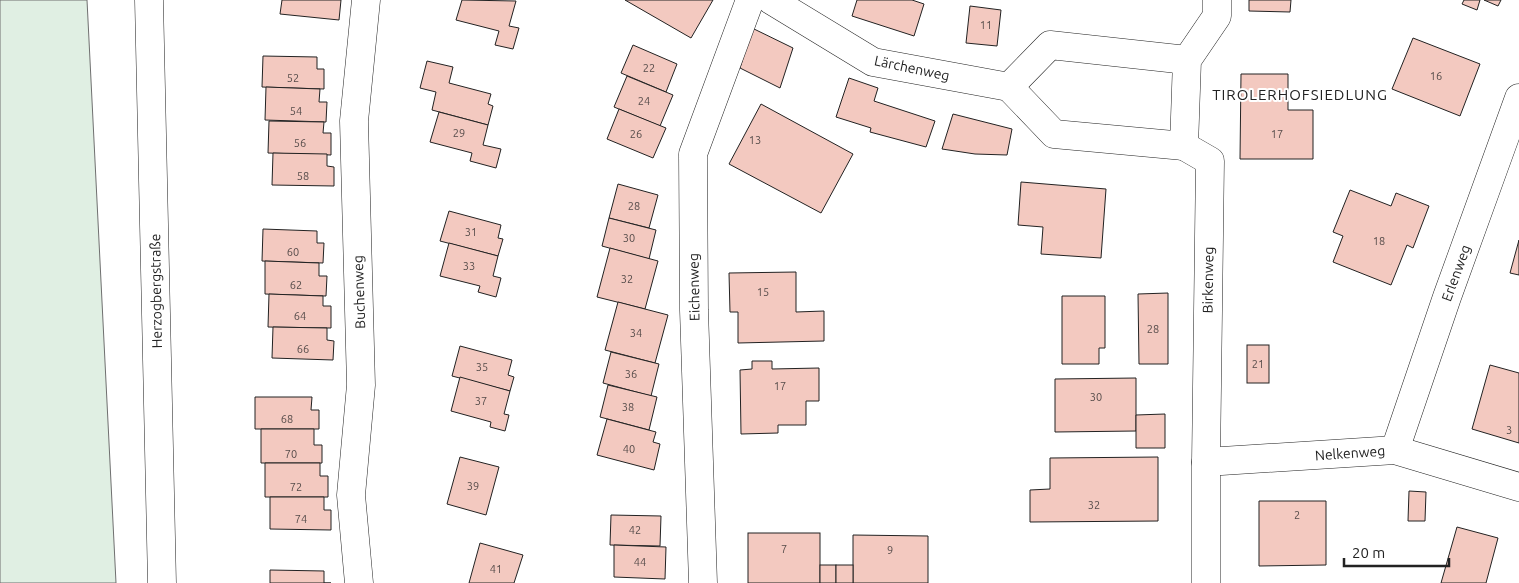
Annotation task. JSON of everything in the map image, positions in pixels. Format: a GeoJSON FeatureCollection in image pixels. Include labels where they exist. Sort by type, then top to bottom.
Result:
{"type":"FeatureCollection","features":[{"type":"Feature","properties":{"kind":"street","name":"Herzogbergstraße"},"geometry":{"type":"LineString","coordinates":[[150,0],[162,583]]}},
{"type":"Feature","properties":{"kind":"street","name":"Buchenweg"},"geometry":{"type":"LineString","coordinates":[[359,583],[351,495],[361,385],[354,121],[366,0]]}},
{"type":"Feature","properties":{"kind":"street","name":"Eichenweg"},"geometry":{"type":"LineString","coordinates":[[703,583],[694,310],[693,154],[750,0]]}},
{"type":"Feature","properties":{"kind":"street","name":"Lärchenweg"},"geometry":{"type":"LineString","coordinates":[[771,0],[873,62],[1010,87]]}},
{"type":"Feature","properties":{"kind":"street"},"geometry":{"type":"LineString","coordinates":[[1188,60],[1050,45],[1010,87],[1054,134],[1184,146],[1188,60],[1217,16],[1217,0]]}},
{"type":"Feature","properties":{"kind":"street","name":"Erlenweg"},"geometry":{"type":"LineString","coordinates":[[1395,450],[1519,98]]}},
{"type":"Feature","properties":{"kind":"street","name":"Birkenweg"},"geometry":{"type":"LineString","coordinates":[[1184,146],[1210,161],[1206,583]]}},
{"type":"Feature","properties":{"kind":"street","name":"Nelkenweg"},"geometry":{"type":"LineString","coordinates":[[1206,462],[1395,450],[1519,487]]}},
{"type":"Feature","properties":{"kind":"green space"},"geometry":{"type":"Polygon","coordinates":[[[0,0],[87,0],[116,583],[0,583],[0,0]]]}},
{"type":"Feature","properties":{"kind":"building"},"geometry":{"type":"Polygon","coordinates":[[[282,0],[341,0],[339,20],[280,14],[282,0]]]}},
{"type":"Feature","properties":{"kind":"building"},"geometry":{"type":"Polygon","coordinates":[[[462,0],[516,1],[509,26],[519,28],[513,49],[495,45],[499,31],[456,20],[462,0]]]}},
{"type":"Feature","properties":{"kind":"building"},"geometry":{"type":"Polygon","coordinates":[[[625,0],[713,0],[691,38],[625,0]]]}},
{"type":"Feature","properties":{"kind":"building"},"geometry":{"type":"Polygon","coordinates":[[[857,0],[912,0],[924,4],[914,36],[852,16],[857,0]]]}},
{"type":"Feature","properties":{"kind":"building"},"geometry":{"type":"Polygon","coordinates":[[[1249,0],[1291,0],[1290,12],[1249,11],[1249,0]]]}},
{"type":"Feature","properties":{"kind":"building"},"geometry":{"type":"Polygon","coordinates":[[[1464,0],[1480,0],[1477,10],[1462,4],[1464,0]]]}},
{"type":"Feature","properties":{"kind":"building"},"geometry":{"type":"Polygon","coordinates":[[[1484,0],[1501,0],[1498,6],[1484,0]]]}},
{"type":"Feature","properties":{"kind":"building"},"geometry":{"type":"Polygon","coordinates":[[[970,6],[1001,10],[997,46],[966,43],[970,6]]]}},
{"type":"Feature","properties":{"kind":"building"},"geometry":{"type":"Polygon","coordinates":[[[752,28],[793,48],[780,88],[740,68],[752,28]]]}},
{"type":"Feature","properties":{"kind":"building"},"geometry":{"type":"Polygon","coordinates":[[[1413,38],[1480,64],[1460,116],[1392,89],[1413,38]]]}},
{"type":"Feature","properties":{"kind":"building"},"geometry":{"type":"Polygon","coordinates":[[[633,45],[677,64],[666,92],[621,73],[633,45]]]}},
{"type":"Feature","properties":{"kind":"building"},"geometry":{"type":"Polygon","coordinates":[[[263,56],[317,57],[317,69],[324,69],[324,89],[262,87],[263,56]]]}},
{"type":"Feature","properties":{"kind":"building"},"geometry":{"type":"Polygon","coordinates":[[[427,61],[453,67],[449,83],[491,94],[488,104],[493,106],[488,125],[432,110],[436,92],[420,88],[427,61]]]}},
{"type":"Feature","properties":{"kind":"building"},"geometry":{"type":"Polygon","coordinates":[[[1241,74],[1288,74],[1288,110],[1313,110],[1313,159],[1240,159],[1241,74]]]}},
{"type":"Feature","properties":{"kind":"building"},"geometry":{"type":"Polygon","coordinates":[[[627,76],[673,95],[660,126],[614,107],[627,76]]]}},
{"type":"Feature","properties":{"kind":"building"},"geometry":{"type":"Polygon","coordinates":[[[849,78],[878,88],[874,101],[935,121],[926,147],[870,132],[871,128],[836,117],[849,78]]]}},
{"type":"Feature","properties":{"kind":"building"},"geometry":{"type":"Polygon","coordinates":[[[266,87],[320,89],[319,102],[327,102],[326,122],[265,120],[266,87]]]}},
{"type":"Feature","properties":{"kind":"building"},"geometry":{"type":"Polygon","coordinates":[[[761,104],[853,154],[821,213],[729,164],[761,104]]]}},
{"type":"Feature","properties":{"kind":"building"},"geometry":{"type":"Polygon","coordinates":[[[619,109],[666,128],[653,158],[607,139],[619,109]]]}},
{"type":"Feature","properties":{"kind":"building"},"geometry":{"type":"Polygon","coordinates":[[[439,112],[488,125],[483,145],[501,149],[496,168],[470,161],[472,153],[430,142],[439,112]]]}},
{"type":"Feature","properties":{"kind":"building"},"geometry":{"type":"Polygon","coordinates":[[[953,114],[1012,129],[1007,155],[975,154],[942,149],[953,114]]]}},
{"type":"Feature","properties":{"kind":"building"},"geometry":{"type":"Polygon","coordinates":[[[269,121],[324,122],[323,133],[331,133],[331,155],[268,153],[269,121]]]}},
{"type":"Feature","properties":{"kind":"building"},"geometry":{"type":"Polygon","coordinates":[[[273,153],[327,154],[327,166],[334,167],[334,186],[272,185],[273,153]]]}},
{"type":"Feature","properties":{"kind":"building"},"geometry":{"type":"Polygon","coordinates":[[[1021,182],[1106,189],[1101,258],[1041,254],[1043,227],[1018,225],[1021,182]]]}},
{"type":"Feature","properties":{"kind":"building"},"geometry":{"type":"Polygon","coordinates":[[[618,184],[658,195],[649,228],[609,218],[618,184]]]}},
{"type":"Feature","properties":{"kind":"building"},"geometry":{"type":"Polygon","coordinates":[[[1350,190],[1391,206],[1396,193],[1429,206],[1413,248],[1407,245],[1391,285],[1333,262],[1343,236],[1333,232],[1350,190]]]}},
{"type":"Feature","properties":{"kind":"building"},"geometry":{"type":"Polygon","coordinates":[[[449,211],[501,225],[498,238],[503,239],[498,256],[440,241],[449,211]]]}},
{"type":"Feature","properties":{"kind":"building"},"geometry":{"type":"Polygon","coordinates":[[[609,218],[656,230],[649,259],[602,246],[609,218]]]}},
{"type":"Feature","properties":{"kind":"building"},"geometry":{"type":"Polygon","coordinates":[[[263,229],[317,231],[317,243],[324,243],[323,263],[262,261],[263,229]]]}},
{"type":"Feature","properties":{"kind":"building"},"geometry":{"type":"Polygon","coordinates":[[[1519,240],[1519,275],[1510,273],[1519,240]]]}},
{"type":"Feature","properties":{"kind":"building"},"geometry":{"type":"Polygon","coordinates":[[[449,243],[498,256],[493,276],[501,278],[496,297],[478,292],[480,286],[440,276],[449,243]]]}},
{"type":"Feature","properties":{"kind":"building"},"geometry":{"type":"Polygon","coordinates":[[[610,248],[658,261],[645,309],[597,297],[610,248]]]}},
{"type":"Feature","properties":{"kind":"building"},"geometry":{"type":"Polygon","coordinates":[[[265,261],[319,263],[319,276],[327,276],[326,296],[265,294],[265,261]]]}},
{"type":"Feature","properties":{"kind":"building"},"geometry":{"type":"Polygon","coordinates":[[[796,272],[796,312],[824,311],[824,341],[738,343],[738,312],[730,312],[729,273],[796,272]]]}},
{"type":"Feature","properties":{"kind":"building"},"geometry":{"type":"Polygon","coordinates":[[[1168,293],[1168,364],[1139,364],[1138,294],[1168,293]]]}},
{"type":"Feature","properties":{"kind":"building"},"geometry":{"type":"Polygon","coordinates":[[[269,294],[323,296],[323,306],[331,306],[331,328],[268,327],[269,294]]]}},
{"type":"Feature","properties":{"kind":"building"},"geometry":{"type":"Polygon","coordinates":[[[1062,296],[1105,296],[1105,348],[1099,348],[1099,364],[1062,364],[1062,296]]]}},
{"type":"Feature","properties":{"kind":"building"},"geometry":{"type":"Polygon","coordinates":[[[618,302],[668,315],[655,363],[605,350],[618,302]]]}},
{"type":"Feature","properties":{"kind":"building"},"geometry":{"type":"Polygon","coordinates":[[[273,327],[327,328],[327,340],[334,341],[333,360],[272,358],[273,327]]]}},
{"type":"Feature","properties":{"kind":"building"},"geometry":{"type":"Polygon","coordinates":[[[1247,345],[1269,345],[1269,383],[1247,383],[1247,345]]]}},
{"type":"Feature","properties":{"kind":"building"},"geometry":{"type":"Polygon","coordinates":[[[460,346],[512,360],[508,375],[514,377],[510,391],[452,376],[460,346]]]}},
{"type":"Feature","properties":{"kind":"building"},"geometry":{"type":"Polygon","coordinates":[[[611,352],[659,364],[651,396],[603,383],[611,352]]]}},
{"type":"Feature","properties":{"kind":"building"},"geometry":{"type":"Polygon","coordinates":[[[752,361],[772,361],[772,369],[819,368],[819,401],[806,401],[806,425],[778,425],[778,433],[741,434],[740,370],[752,369],[752,361]]]}},
{"type":"Feature","properties":{"kind":"building"},"geometry":{"type":"Polygon","coordinates":[[[1490,365],[1519,373],[1519,443],[1472,429],[1490,365]]]}},
{"type":"Feature","properties":{"kind":"building"},"geometry":{"type":"Polygon","coordinates":[[[460,377],[510,391],[504,414],[509,415],[505,431],[490,427],[491,422],[451,411],[460,377]]]}},
{"type":"Feature","properties":{"kind":"building"},"geometry":{"type":"Polygon","coordinates":[[[1136,378],[1136,431],[1055,432],[1055,379],[1136,378]]]}},
{"type":"Feature","properties":{"kind":"building"},"geometry":{"type":"Polygon","coordinates":[[[608,385],[657,397],[649,430],[600,417],[608,385]]]}},
{"type":"Feature","properties":{"kind":"building"},"geometry":{"type":"Polygon","coordinates":[[[255,397],[312,397],[311,410],[319,410],[319,429],[255,429],[255,397]]]}},
{"type":"Feature","properties":{"kind":"building"},"geometry":{"type":"Polygon","coordinates":[[[1165,414],[1165,448],[1136,448],[1136,415],[1165,414]]]}},
{"type":"Feature","properties":{"kind":"building"},"geometry":{"type":"Polygon","coordinates":[[[607,419],[656,432],[653,442],[660,444],[654,470],[597,455],[607,419]]]}},
{"type":"Feature","properties":{"kind":"building"},"geometry":{"type":"Polygon","coordinates":[[[261,429],[314,429],[314,445],[322,445],[322,463],[261,463],[261,429]]]}},
{"type":"Feature","properties":{"kind":"building"},"geometry":{"type":"Polygon","coordinates":[[[460,457],[499,467],[486,515],[447,504],[460,457]]]}},
{"type":"Feature","properties":{"kind":"building"},"geometry":{"type":"Polygon","coordinates":[[[1158,457],[1158,521],[1030,522],[1030,490],[1050,489],[1050,458],[1158,457]]]}},
{"type":"Feature","properties":{"kind":"building"},"geometry":{"type":"Polygon","coordinates":[[[265,463],[320,463],[320,476],[328,476],[328,497],[265,497],[265,463]]]}},
{"type":"Feature","properties":{"kind":"building"},"geometry":{"type":"Polygon","coordinates":[[[1409,491],[1426,492],[1425,521],[1408,521],[1409,491]]]}},
{"type":"Feature","properties":{"kind":"building"},"geometry":{"type":"Polygon","coordinates":[[[270,497],[324,497],[324,510],[331,510],[331,530],[270,529],[270,497]]]}},
{"type":"Feature","properties":{"kind":"building"},"geometry":{"type":"Polygon","coordinates":[[[1259,501],[1326,501],[1326,565],[1259,566],[1259,501]]]}},
{"type":"Feature","properties":{"kind":"building"},"geometry":{"type":"Polygon","coordinates":[[[611,515],[661,516],[660,546],[610,545],[611,515]]]}},
{"type":"Feature","properties":{"kind":"building"},"geometry":{"type":"Polygon","coordinates":[[[1457,527],[1498,538],[1486,583],[1441,583],[1457,527]]]}},
{"type":"Feature","properties":{"kind":"building"},"geometry":{"type":"Polygon","coordinates":[[[748,533],[820,533],[820,583],[748,583],[748,533]]]}},
{"type":"Feature","properties":{"kind":"building"},"geometry":{"type":"Polygon","coordinates":[[[853,535],[928,536],[928,583],[853,583],[853,535]]]}},
{"type":"Feature","properties":{"kind":"building"},"geometry":{"type":"Polygon","coordinates":[[[480,543],[523,555],[514,583],[469,583],[480,543]]]}},
{"type":"Feature","properties":{"kind":"building"},"geometry":{"type":"Polygon","coordinates":[[[614,545],[666,547],[665,579],[614,577],[614,545]]]}},
{"type":"Feature","properties":{"kind":"building"},"geometry":{"type":"Polygon","coordinates":[[[820,565],[836,565],[836,583],[820,583],[820,565]]]}},
{"type":"Feature","properties":{"kind":"building"},"geometry":{"type":"Polygon","coordinates":[[[836,565],[853,565],[853,583],[836,583],[836,565]]]}},
{"type":"Feature","properties":{"kind":"building"},"geometry":{"type":"Polygon","coordinates":[[[270,570],[324,571],[324,583],[270,583],[270,570]]]}},
{"type":"Feature","properties":{"kind":"district","name":"TIROLERHOFSIEDLUNG"},"geometry":{"type":"Point","coordinates":[1300,95]}}]}
